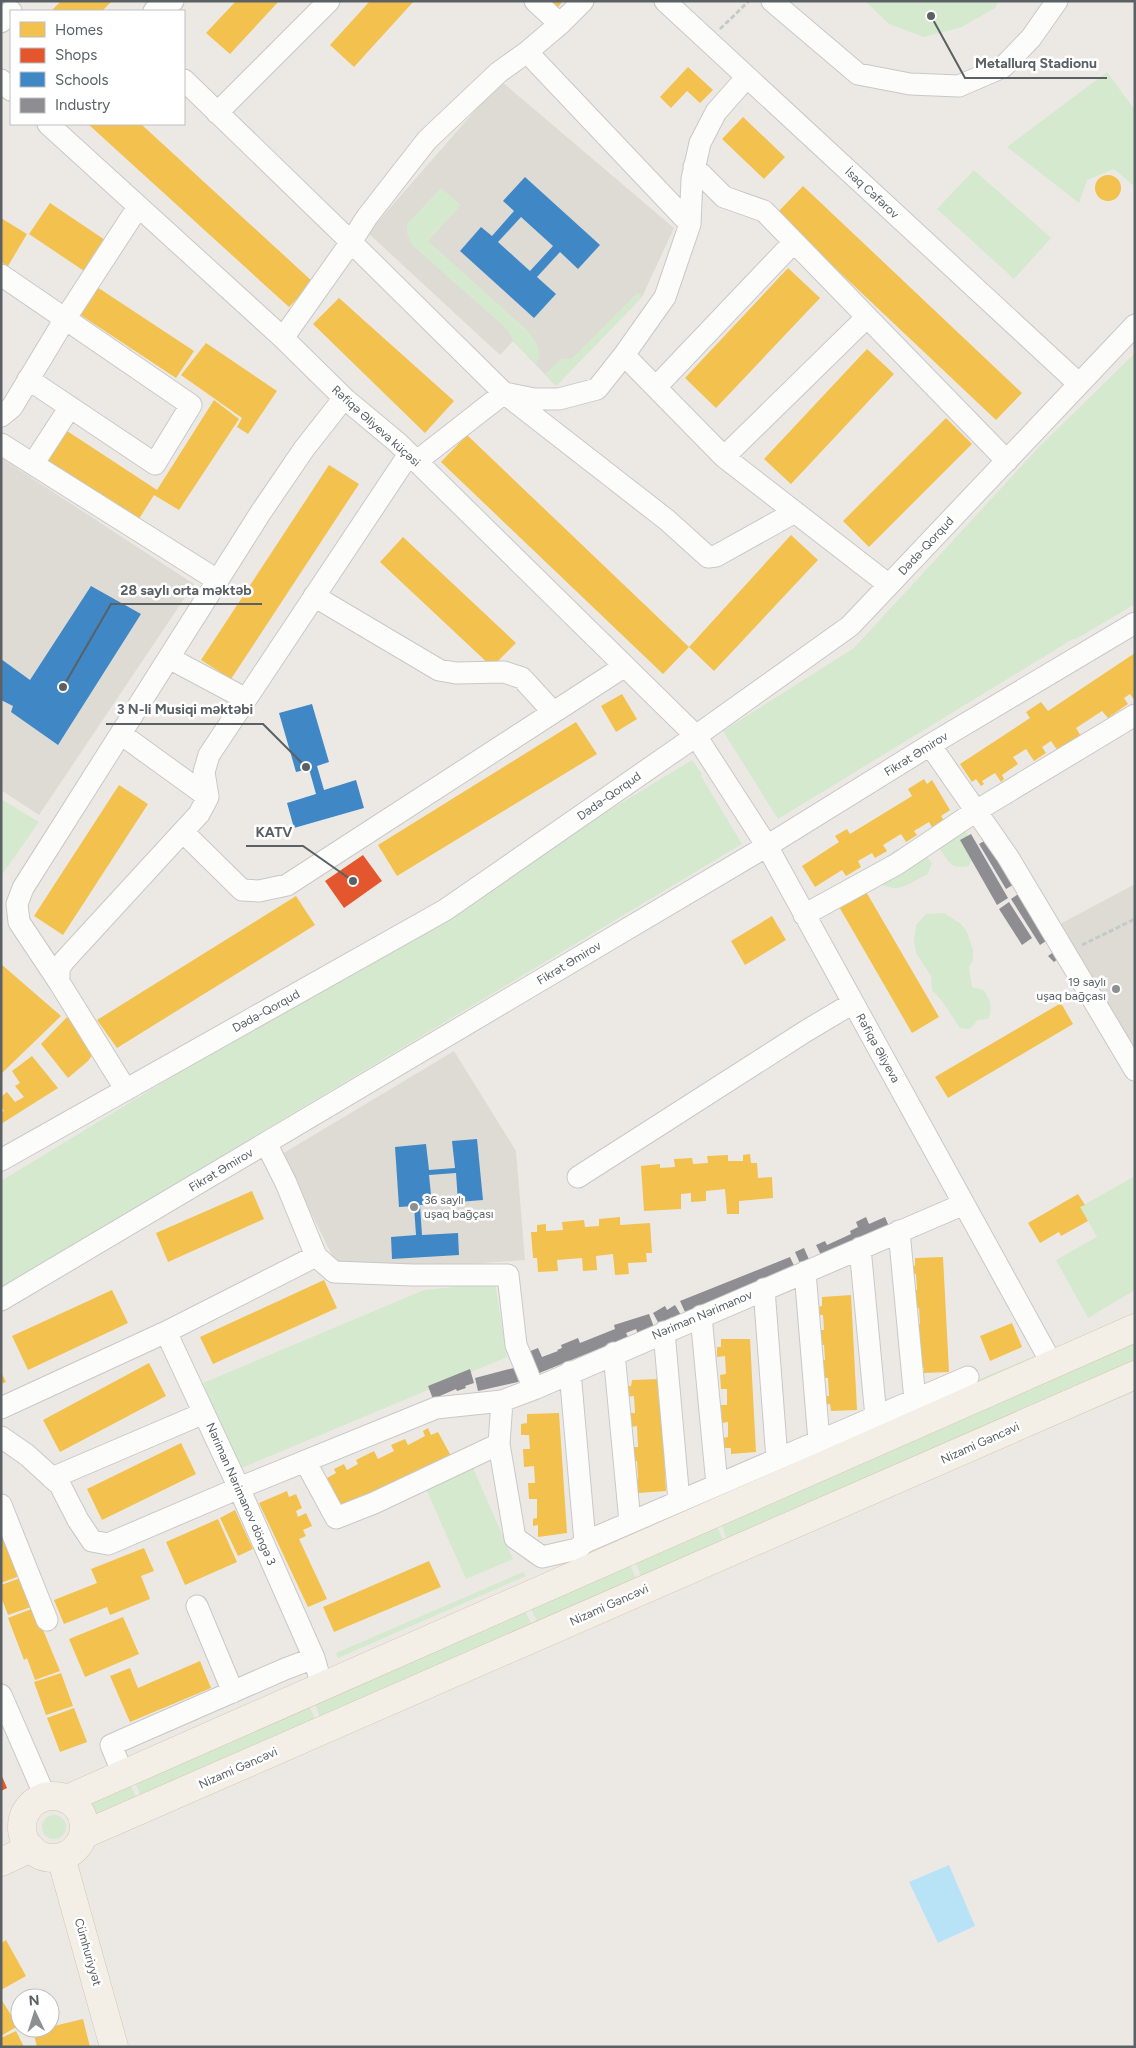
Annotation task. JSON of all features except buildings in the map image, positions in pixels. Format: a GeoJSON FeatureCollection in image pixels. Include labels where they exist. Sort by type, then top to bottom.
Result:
{"type":"FeatureCollection","features":[{"type":"Feature","properties":{"kind":"main road"},"geometry":{"type":"LineString","coordinates":[[56,1798],[76,1805],[82,1814],[83,1835],[74,1849],[61,1857],[50,1858],[39,1855],[31,1848],[24,1839],[22,1829],[12,1823],[36,1801],[56,1798],[123,1774],[1135,1328]]}},
{"type":"Feature","properties":{"kind":"main road","name":"Nizami Gəncəvi"},"geometry":{"type":"LineString","coordinates":[[83,1835],[1135,1375]]}},
{"type":"Feature","properties":{"kind":"main road"},"geometry":{"type":"LineString","coordinates":[[1,1862],[31,1848]]}},
{"type":"Feature","properties":{"kind":"main road","name":"Cümhuriyyət"},"geometry":{"type":"LineString","coordinates":[[61,1857],[114,2047]]}},
{"type":"Feature","properties":{"kind":"street"},"geometry":{"type":"LineString","coordinates":[[156,10],[173,1]]}},
{"type":"Feature","properties":{"kind":"street"},"geometry":{"type":"LineString","coordinates":[[217,113],[329,1]]}},
{"type":"Feature","properties":{"kind":"street"},"geometry":{"type":"LineString","coordinates":[[535,1],[560,24]]}},
{"type":"Feature","properties":{"kind":"street"},"geometry":{"type":"LineString","coordinates":[[283,338],[382,196],[428,140],[499,72],[527,52],[560,24],[583,1]]}},
{"type":"Feature","properties":{"kind":"street","name":"İsaq Cəfərov"},"geometry":{"type":"LineString","coordinates":[[666,1],[709,44],[1080,384]]}},
{"type":"Feature","properties":{"kind":"street"},"geometry":{"type":"LineString","coordinates":[[772,1],[858,74],[910,84],[959,86],[1003,67],[1031,38],[1057,1]]}},
{"type":"Feature","properties":{"kind":"street"},"geometry":{"type":"LineString","coordinates":[[1,22],[10,12]]}},
{"type":"Feature","properties":{"kind":"street"},"geometry":{"type":"LineString","coordinates":[[527,52],[690,224]]}},
{"type":"Feature","properties":{"kind":"street"},"geometry":{"type":"LineString","coordinates":[[59,982],[59,969],[64,961],[199,814],[208,797],[204,772],[209,755],[314,596],[413,457],[504,393],[534,399],[559,399],[597,389],[624,354],[665,297],[690,224],[694,167],[700,143],[716,112],[746,78]]}},
{"type":"Feature","properties":{"kind":"street"},"geometry":{"type":"LineString","coordinates":[[1,80],[10,89]]}},
{"type":"Feature","properties":{"kind":"street"},"geometry":{"type":"LineString","coordinates":[[185,81],[504,393],[667,520],[708,556],[716,556],[795,512]]}},
{"type":"Feature","properties":{"kind":"street","name":"Rəfiqə Əliyeva küçəsi"},"geometry":{"type":"LineString","coordinates":[[49,125],[283,338],[344,398],[413,457],[696,736]]}},
{"type":"Feature","properties":{"kind":"street"},"geometry":{"type":"LineString","coordinates":[[694,167],[724,197],[764,211],[1007,461]]}},
{"type":"Feature","properties":{"kind":"street"},"geometry":{"type":"LineString","coordinates":[[5,408],[28,379],[138,207]]}},
{"type":"Feature","properties":{"kind":"street"},"geometry":{"type":"LineString","coordinates":[[656,387],[794,242]]}},
{"type":"Feature","properties":{"kind":"street"},"geometry":{"type":"LineString","coordinates":[[1,276],[191,405],[156,464],[28,379]]}},
{"type":"Feature","properties":{"kind":"street"},"geometry":{"type":"LineString","coordinates":[[724,457],[867,317]]}},
{"type":"Feature","properties":{"kind":"street","name":"Dədə-Qorqud"},"geometry":{"type":"LineString","coordinates":[[1,1160],[445,910],[696,736],[850,626],[1135,325]]}},
{"type":"Feature","properties":{"kind":"street"},"geometry":{"type":"LineString","coordinates":[[624,354],[724,457],[889,585]]}},
{"type":"Feature","properties":{"kind":"street"},"geometry":{"type":"LineString","coordinates":[[126,1090],[59,982],[19,922],[17,904],[23,888],[217,580],[304,449],[344,398]]}},
{"type":"Feature","properties":{"kind":"street"},"geometry":{"type":"LineString","coordinates":[[33,464],[70,407]]}},
{"type":"Feature","properties":{"kind":"street"},"geometry":{"type":"LineString","coordinates":[[1,444],[217,580]]}},
{"type":"Feature","properties":{"kind":"street"},"geometry":{"type":"LineString","coordinates":[[314,596],[438,670],[456,673],[504,672],[522,678],[552,712]]}},
{"type":"Feature","properties":{"kind":"street","name":"Fikrət Əmirov"},"geometry":{"type":"LineString","coordinates":[[1,1300],[767,846],[930,745],[1135,623]]}},
{"type":"Feature","properties":{"kind":"street"},"geometry":{"type":"LineString","coordinates":[[169,658],[246,699]]}},
{"type":"Feature","properties":{"kind":"street"},"geometry":{"type":"LineString","coordinates":[[183,832],[242,890],[259,891],[287,885],[624,666]]}},
{"type":"Feature","properties":{"kind":"street"},"geometry":{"type":"LineString","coordinates":[[804,915],[897,864],[976,811],[1135,715]]}},
{"type":"Feature","properties":{"kind":"street"},"geometry":{"type":"LineString","coordinates":[[121,734],[208,797]]}},
{"type":"Feature","properties":{"kind":"street","name":"Rəfiqə Əliyeva"},"geometry":{"type":"LineString","coordinates":[[696,736],[767,846],[1052,1364]]}},
{"type":"Feature","properties":{"kind":"street"},"geometry":{"type":"LineString","coordinates":[[930,745],[1008,857],[1135,1070]]}},
{"type":"Feature","properties":{"kind":"street"},"geometry":{"type":"LineString","coordinates":[[578,1177],[806,1030],[853,1003]]}},
{"type":"Feature","properties":{"kind":"street"},"geometry":{"type":"LineString","coordinates":[[266,1143],[286,1183],[316,1256],[334,1272],[413,1275],[508,1275],[516,1345],[534,1389]]}},
{"type":"Feature","properties":{"kind":"street","name":"Nəriman Nərimanov"},"geometry":{"type":"LineString","coordinates":[[1,1437],[27,1455],[60,1485],[78,1520],[92,1541],[108,1544],[239,1488],[436,1408],[502,1401],[534,1389],[964,1204]]}},
{"type":"Feature","properties":{"kind":"street"},"geometry":{"type":"LineString","coordinates":[[899,1231],[915,1400]]}},
{"type":"Feature","properties":{"kind":"street"},"geometry":{"type":"LineString","coordinates":[[860,1248],[876,1417]]}},
{"type":"Feature","properties":{"kind":"street"},"geometry":{"type":"LineString","coordinates":[[1,1408],[166,1332],[316,1256]]}},
{"type":"Feature","properties":{"kind":"street"},"geometry":{"type":"LineString","coordinates":[[805,1272],[819,1441]]}},
{"type":"Feature","properties":{"kind":"street"},"geometry":{"type":"LineString","coordinates":[[764,1289],[777,1459]]}},
{"type":"Feature","properties":{"kind":"street"},"geometry":{"type":"LineString","coordinates":[[701,1316],[717,1485]]}},
{"type":"Feature","properties":{"kind":"street","name":"Nəriman Nərimanov döngə 3"},"geometry":{"type":"LineString","coordinates":[[166,1332],[239,1488],[314,1658],[322,1686]]}},
{"type":"Feature","properties":{"kind":"street"},"geometry":{"type":"LineString","coordinates":[[664,1332],[679,1501]]}},
{"type":"Feature","properties":{"kind":"street"},"geometry":{"type":"LineString","coordinates":[[614,1353],[630,1522]]}},
{"type":"Feature","properties":{"kind":"street"},"geometry":{"type":"LineString","coordinates":[[570,1372],[585,1542]]}},
{"type":"Feature","properties":{"kind":"street"},"geometry":{"type":"LineString","coordinates":[[502,1401],[499,1444],[515,1538],[542,1557],[577,1549],[585,1542],[630,1522],[968,1377]]}},
{"type":"Feature","properties":{"kind":"street"},"geometry":{"type":"LineString","coordinates":[[52,1478],[204,1413]]}},
{"type":"Feature","properties":{"kind":"street"},"geometry":{"type":"LineString","coordinates":[[305,1461],[336,1518],[374,1503],[499,1444]]}},
{"type":"Feature","properties":{"kind":"street"},"geometry":{"type":"LineString","coordinates":[[1,1505],[47,1620]]}},
{"type":"Feature","properties":{"kind":"street"},"geometry":{"type":"LineString","coordinates":[[197,1606],[233,1692]]}},
{"type":"Feature","properties":{"kind":"street"},"geometry":{"type":"LineString","coordinates":[[123,1774],[111,1745],[314,1658]]}},
{"type":"Feature","properties":{"kind":"street"},"geometry":{"type":"LineString","coordinates":[[1,1695],[56,1798]]}},
{"type":"Feature","properties":{"kind":"path"},"geometry":{"type":"LineString","coordinates":[[709,44],[749,1]]}},
{"type":"Feature","properties":{"kind":"path"},"geometry":{"type":"LineString","coordinates":[[1082,945],[1135,919]]}},
{"type":"Feature","properties":{"kind":"shaded area"},"geometry":{"type":"Polygon","coordinates":[[[501,81],[674,228],[642,297],[556,386],[513,341],[500,355],[368,233],[501,81]]]}},
{"type":"Feature","properties":{"kind":"shaded area"},"geometry":{"type":"Polygon","coordinates":[[[1,458],[194,584],[39,815],[1,790],[1,458]]]}},
{"type":"Feature","properties":{"kind":"shaded area","name":"19 saylı uşaq bağçası"},"geometry":{"type":"Polygon","coordinates":[[[1135,884],[1135,1053],[1060,924],[1135,884]]]}},
{"type":"Feature","properties":{"kind":"shaded area","name":"36 saylı uşaq bağçası"},"geometry":{"type":"Polygon","coordinates":[[[454,1051],[516,1151],[525,1260],[415,1268],[335,1261],[282,1154],[454,1051]]]}},
{"type":"Feature","properties":{"kind":"green space"},"geometry":{"type":"Polygon","coordinates":[[[865,1],[999,1],[995,8],[962,27],[924,37],[889,24],[865,1]]]}},
{"type":"Feature","properties":{"kind":"green space"},"geometry":{"type":"Polygon","coordinates":[[[1107,72],[1135,110],[1135,187],[1114,169],[1087,180],[1079,203],[1007,147],[1107,72]]]}},
{"type":"Feature","properties":{"kind":"green space"},"geometry":{"type":"Polygon","coordinates":[[[974,170],[1051,238],[1014,279],[937,209],[974,170]]]}},
{"type":"Feature","properties":{"kind":"green space"},"geometry":{"type":"Polygon","coordinates":[[[441,188],[461,205],[428,241],[527,330],[539,350],[536,364],[513,341],[508,330],[412,245],[407,233],[407,224],[441,188]]]}},
{"type":"Feature","properties":{"kind":"green space"},"geometry":{"type":"Polygon","coordinates":[[[638,292],[642,297],[556,386],[545,374],[561,359],[572,358],[638,292]]]}},
{"type":"Feature","properties":{"kind":"green space"},"geometry":{"type":"Polygon","coordinates":[[[1135,353],[1135,604],[1073,639],[778,819],[723,731],[854,648],[1040,446],[1135,353]]]}},
{"type":"Feature","properties":{"kind":"green space"},"geometry":{"type":"Polygon","coordinates":[[[692,760],[742,844],[1,1288],[1,1181],[692,760]]]}},
{"type":"Feature","properties":{"kind":"green space"},"geometry":{"type":"Polygon","coordinates":[[[1,799],[39,822],[1,876],[1,799]]]}},
{"type":"Feature","properties":{"kind":"green space"},"geometry":{"type":"Polygon","coordinates":[[[959,827],[967,833],[973,857],[969,866],[958,867],[954,865],[939,848],[959,827]]]}},
{"type":"Feature","properties":{"kind":"green space"},"geometry":{"type":"Polygon","coordinates":[[[907,846],[926,856],[932,863],[928,874],[899,888],[887,887],[881,883],[876,865],[895,850],[907,846]]]}},
{"type":"Feature","properties":{"kind":"green space"},"geometry":{"type":"Polygon","coordinates":[[[944,913],[961,924],[967,932],[973,950],[973,961],[969,967],[972,987],[983,990],[990,1004],[988,1019],[978,1020],[970,1029],[960,1028],[942,1001],[932,990],[931,976],[916,953],[914,941],[916,925],[926,914],[944,913]]]}},
{"type":"Feature","properties":{"kind":"green space"},"geometry":{"type":"Polygon","coordinates":[[[1135,1176],[1135,1290],[1088,1318],[1056,1260],[1097,1237],[1080,1207],[1135,1176]]]}},
{"type":"Feature","properties":{"kind":"green space"},"geometry":{"type":"Polygon","coordinates":[[[495,1283],[507,1357],[239,1469],[203,1383],[424,1290],[495,1283]]]}},
{"type":"Feature","properties":{"kind":"green space"},"geometry":{"type":"Polygon","coordinates":[[[1135,1341],[1135,1367],[729,1546],[720,1520],[1135,1341]]]}},
{"type":"Feature","properties":{"kind":"green space"},"geometry":{"type":"Polygon","coordinates":[[[1035,1356],[1037,1360],[933,1404],[931,1399],[1035,1356]]]}},
{"type":"Feature","properties":{"kind":"green space"},"geometry":{"type":"Polygon","coordinates":[[[473,1468],[513,1559],[466,1579],[426,1489],[473,1468]]]}},
{"type":"Feature","properties":{"kind":"green space"},"geometry":{"type":"Polygon","coordinates":[[[715,1523],[726,1546],[643,1581],[634,1559],[715,1523]]]}},
{"type":"Feature","properties":{"kind":"green space"},"geometry":{"type":"Polygon","coordinates":[[[629,1562],[638,1584],[540,1628],[529,1604],[629,1562]]]}},
{"type":"Feature","properties":{"kind":"green space"},"geometry":{"type":"Polygon","coordinates":[[[523,1572],[526,1576],[338,1658],[336,1653],[523,1572]]]}},
{"type":"Feature","properties":{"kind":"green space"},"geometry":{"type":"Polygon","coordinates":[[[523,1607],[535,1631],[321,1721],[313,1698],[523,1607]]]}},
{"type":"Feature","properties":{"kind":"green space"},"geometry":{"type":"Polygon","coordinates":[[[307,1701],[317,1723],[141,1798],[133,1776],[307,1701]]]}},
{"type":"Feature","properties":{"kind":"green space"},"geometry":{"type":"Polygon","coordinates":[[[128,1778],[137,1800],[92,1817],[86,1811],[83,1805],[128,1778]]]}},
{"type":"Feature","properties":{"kind":"green space"},"geometry":{"type":"Polygon","coordinates":[[[54,1815],[59,1816],[65,1822],[65,1832],[59,1838],[54,1839],[49,1838],[43,1832],[42,1827],[43,1822],[49,1816],[54,1815]]]}},
{"type":"Feature","properties":{"kind":"water"},"geometry":{"type":"Polygon","coordinates":[[[949,1865],[975,1926],[938,1943],[909,1882],[949,1865]]]}},
{"type":"Feature","properties":{"kind":"place","name":"Metallurq Stadionu"},"geometry":{"type":"Point","coordinates":[931,16]}},
{"type":"Feature","properties":{"kind":"place","name":"28 saylı orta məktəb"},"geometry":{"type":"Point","coordinates":[63,687]}},
{"type":"Feature","properties":{"kind":"place","name":"3 N-li Musiqi məktəbi"},"geometry":{"type":"Point","coordinates":[306,767]}},
{"type":"Feature","properties":{"kind":"place","name":"KATV"},"geometry":{"type":"Point","coordinates":[353,881]}},
{"type":"Feature","properties":{"kind":"place","name":"19 saylı uşaq bağçası"},"geometry":{"type":"Point","coordinates":[1116,989]}},
{"type":"Feature","properties":{"kind":"place","name":"36 saylı uşaq bağçası"},"geometry":{"type":"Point","coordinates":[414,1207]}}]}
